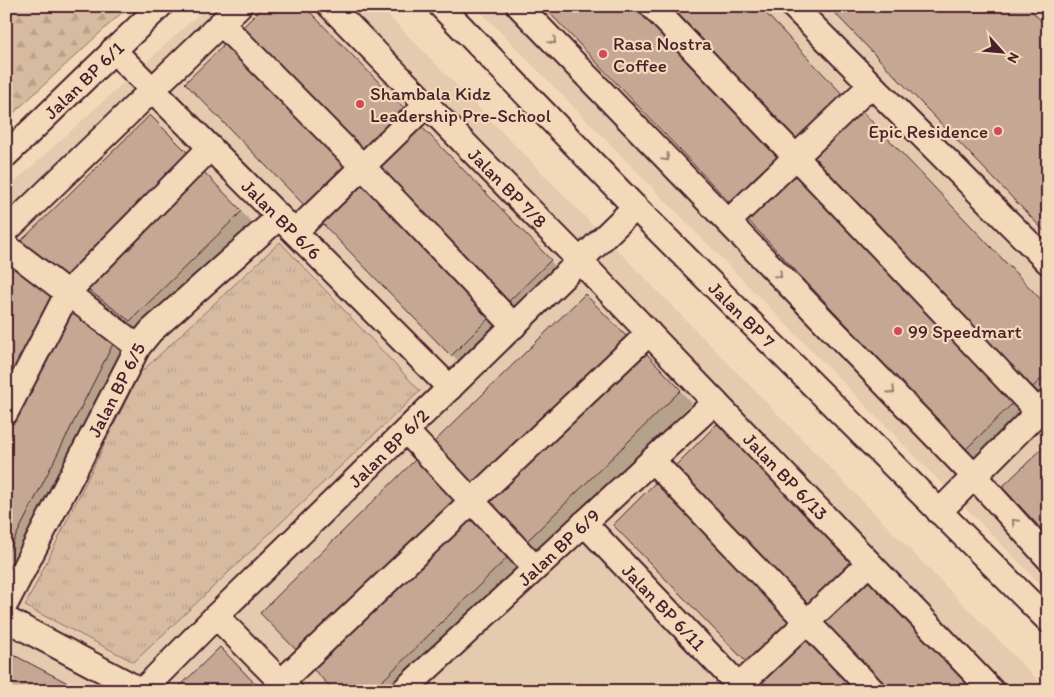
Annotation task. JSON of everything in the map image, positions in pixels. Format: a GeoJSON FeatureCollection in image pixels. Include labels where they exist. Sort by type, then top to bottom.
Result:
{"type":"FeatureCollection","features":[{"type":"Feature","properties":{"kind":"street","name":"Jalan BP 6/1"},"geometry":{"type":"LineString","coordinates":[[6,155],[160,6]]}},
{"type":"Feature","properties":{"kind":"street"},"geometry":{"type":"LineString","coordinates":[[6,231],[239,6]]}},
{"type":"Feature","properties":{"kind":"street","name":"Jalan BP 7/8"},"geometry":{"type":"LineString","coordinates":[[330,6],[580,261]]}},
{"type":"Feature","properties":{"kind":"street"},"geometry":{"type":"LineString","coordinates":[[519,6],[974,476],[1047,556]]}},
{"type":"Feature","properties":{"kind":"street"},"geometry":{"type":"LineString","coordinates":[[652,6],[796,157],[1043,407],[939,512]]}},
{"type":"Feature","properties":{"kind":"street"},"geometry":{"type":"LineString","coordinates":[[793,6],[1048,262]]}},
{"type":"Feature","properties":{"kind":"street","name":"Jalan BP 7"},"geometry":{"type":"LineString","coordinates":[[454,10],[635,207],[1048,620]]}},
{"type":"Feature","properties":{"kind":"street"},"geometry":{"type":"LineString","coordinates":[[222,24],[363,167],[514,326]]}},
{"type":"Feature","properties":{"kind":"street","name":"Jalan BP 6/6"},"geometry":{"type":"LineString","coordinates":[[113,50],[450,388]]}},
{"type":"Feature","properties":{"kind":"street"},"geometry":{"type":"LineString","coordinates":[[728,222],[871,85]]}},
{"type":"Feature","properties":{"kind":"street","name":"Jalan BP 6/5"},"geometry":{"type":"LineString","coordinates":[[6,603],[138,347],[151,332],[287,224],[363,167],[427,104]]}},
{"type":"Feature","properties":{"kind":"street"},"geometry":{"type":"LineString","coordinates":[[6,412],[68,292],[210,148]]}},
{"type":"Feature","properties":{"kind":"street","name":"Jalan BP 6/2"},"geometry":{"type":"LineString","coordinates":[[151,688],[216,616],[635,207]]}},
{"type":"Feature","properties":{"kind":"street"},"geometry":{"type":"LineString","coordinates":[[6,246],[138,347]]}},
{"type":"Feature","properties":{"kind":"street","name":"Jalan BP 6/13"},"geometry":{"type":"LineString","coordinates":[[580,261],[992,691]]}},
{"type":"Feature","properties":{"kind":"street"},"geometry":{"type":"LineString","coordinates":[[216,616],[285,686],[472,501],[649,333]]}},
{"type":"Feature","properties":{"kind":"street","name":"Jalan BP 6/9"},"geometry":{"type":"LineString","coordinates":[[403,691],[715,402]]}},
{"type":"Feature","properties":{"kind":"street"},"geometry":{"type":"LineString","coordinates":[[406,431],[536,568]]}},
{"type":"Feature","properties":{"kind":"street"},"geometry":{"type":"LineString","coordinates":[[652,460],[873,691]]}},
{"type":"Feature","properties":{"kind":"street","name":"Jalan BP 6/11"},"geometry":{"type":"LineString","coordinates":[[584,523],[742,688]]}},
{"type":"Feature","properties":{"kind":"street"},"geometry":{"type":"LineString","coordinates":[[742,688],[870,563]]}},
{"type":"Feature","properties":{"kind":"street"},"geometry":{"type":"LineString","coordinates":[[6,619],[151,688]]}},
{"type":"Feature","properties":{"kind":"shaded area"},"geometry":{"type":"Polygon","coordinates":[[[208,6],[379,6],[1048,691],[6,691],[6,190],[208,6]]]}},
{"type":"Feature","properties":{"kind":"shaded area"},"geometry":{"type":"Polygon","coordinates":[[[475,6],[1048,6],[1048,592],[475,6]]]}},
{"type":"Feature","properties":{"kind":"green space"},"geometry":{"type":"Polygon","coordinates":[[[6,6],[129,6],[6,120],[6,6]]]}},
{"type":"Feature","properties":{"kind":"green space"},"geometry":{"type":"Polygon","coordinates":[[[280,242],[420,391],[134,662],[25,606],[139,374],[280,242]]]}},
{"type":"Feature","properties":{"kind":"building"},"geometry":{"type":"Polygon","coordinates":[[[264,6],[304,6],[407,111],[360,156],[239,31],[264,6]]]}},
{"type":"Feature","properties":{"kind":"building"},"geometry":{"type":"Polygon","coordinates":[[[543,6],[646,6],[786,155],[733,206],[543,6]]]}},
{"type":"Feature","properties":{"kind":"building"},"geometry":{"type":"Polygon","coordinates":[[[660,6],[759,6],[845,97],[793,147],[660,6]]]}},
{"type":"Feature","properties":{"kind":"building","name":"Epic Residence"},"geometry":{"type":"Polygon","coordinates":[[[828,6],[1027,6],[1048,28],[1048,235],[828,6]]]}},
{"type":"Feature","properties":{"kind":"building"},"geometry":{"type":"Polygon","coordinates":[[[231,38],[353,163],[307,208],[185,83],[231,38]]]}},
{"type":"Feature","properties":{"kind":"building"},"geometry":{"type":"Polygon","coordinates":[[[858,107],[1048,307],[1048,373],[1027,392],[805,158],[858,107]]]}},
{"type":"Feature","properties":{"kind":"building"},"geometry":{"type":"Polygon","coordinates":[[[150,115],[193,158],[70,279],[20,242],[150,115]]]}},
{"type":"Feature","properties":{"kind":"building"},"geometry":{"type":"Polygon","coordinates":[[[418,123],[551,260],[505,305],[372,168],[418,123]]]}},
{"type":"Feature","properties":{"kind":"building"},"geometry":{"type":"Polygon","coordinates":[[[798,165],[1018,398],[965,450],[744,216],[798,165]]]}},
{"type":"Feature","properties":{"kind":"building"},"geometry":{"type":"Polygon","coordinates":[[[201,169],[242,211],[130,321],[82,285],[201,169]]]}},
{"type":"Feature","properties":{"kind":"building"},"geometry":{"type":"Polygon","coordinates":[[[364,176],[496,311],[451,356],[319,220],[364,176]]]}},
{"type":"Feature","properties":{"kind":"building"},"geometry":{"type":"Polygon","coordinates":[[[6,261],[56,296],[6,395],[6,261]]]}},
{"type":"Feature","properties":{"kind":"building"},"geometry":{"type":"Polygon","coordinates":[[[585,294],[628,338],[475,488],[432,444],[585,294]]]}},
{"type":"Feature","properties":{"kind":"building"},"geometry":{"type":"Polygon","coordinates":[[[70,301],[117,336],[6,556],[6,427],[70,301]]]}},
{"type":"Feature","properties":{"kind":"building"},"geometry":{"type":"Polygon","coordinates":[[[641,348],[681,390],[526,542],[485,501],[641,348]]]}},
{"type":"Feature","properties":{"kind":"building"},"geometry":{"type":"Polygon","coordinates":[[[717,424],[854,563],[805,611],[669,472],[717,424]]]}},
{"type":"Feature","properties":{"kind":"building"},"geometry":{"type":"Polygon","coordinates":[[[1048,443],[1048,536],[1002,487],[1048,443]]]}},
{"type":"Feature","properties":{"kind":"building"},"geometry":{"type":"Polygon","coordinates":[[[418,457],[461,501],[303,657],[260,613],[418,457]]]}},
{"type":"Feature","properties":{"kind":"building"},"geometry":{"type":"Polygon","coordinates":[[[659,479],[796,619],[749,665],[613,525],[659,479]]]}},
{"type":"Feature","properties":{"kind":"building"},"geometry":{"type":"Polygon","coordinates":[[[473,511],[513,552],[372,691],[334,691],[313,669],[473,511]]]}},
{"type":"Feature","properties":{"kind":"building"},"geometry":{"type":"Polygon","coordinates":[[[864,574],[977,691],[880,691],[814,623],[864,574]]]}},
{"type":"Feature","properties":{"kind":"building"},"geometry":{"type":"Polygon","coordinates":[[[808,630],[867,691],[772,691],[759,677],[808,630]]]}},
{"type":"Feature","properties":{"kind":"building"},"geometry":{"type":"Polygon","coordinates":[[[220,647],[262,691],[176,691],[176,690],[220,647]]]}},
{"type":"Feature","properties":{"kind":"building"},"geometry":{"type":"Polygon","coordinates":[[[6,651],[83,691],[6,691],[6,651]]]}},
{"type":"Feature","properties":{"kind":"place","name":"Rasa Nostra Coffee"},"geometry":{"type":"Point","coordinates":[603,54]}},
{"type":"Feature","properties":{"kind":"place","name":"Shambala Kidz Leadership Pre-School"},"geometry":{"type":"Point","coordinates":[360,104]}},
{"type":"Feature","properties":{"kind":"place","name":"Epic Residence"},"geometry":{"type":"Point","coordinates":[998,131]}},
{"type":"Feature","properties":{"kind":"place","name":"99 Speedmart"},"geometry":{"type":"Point","coordinates":[898,331]}}]}
